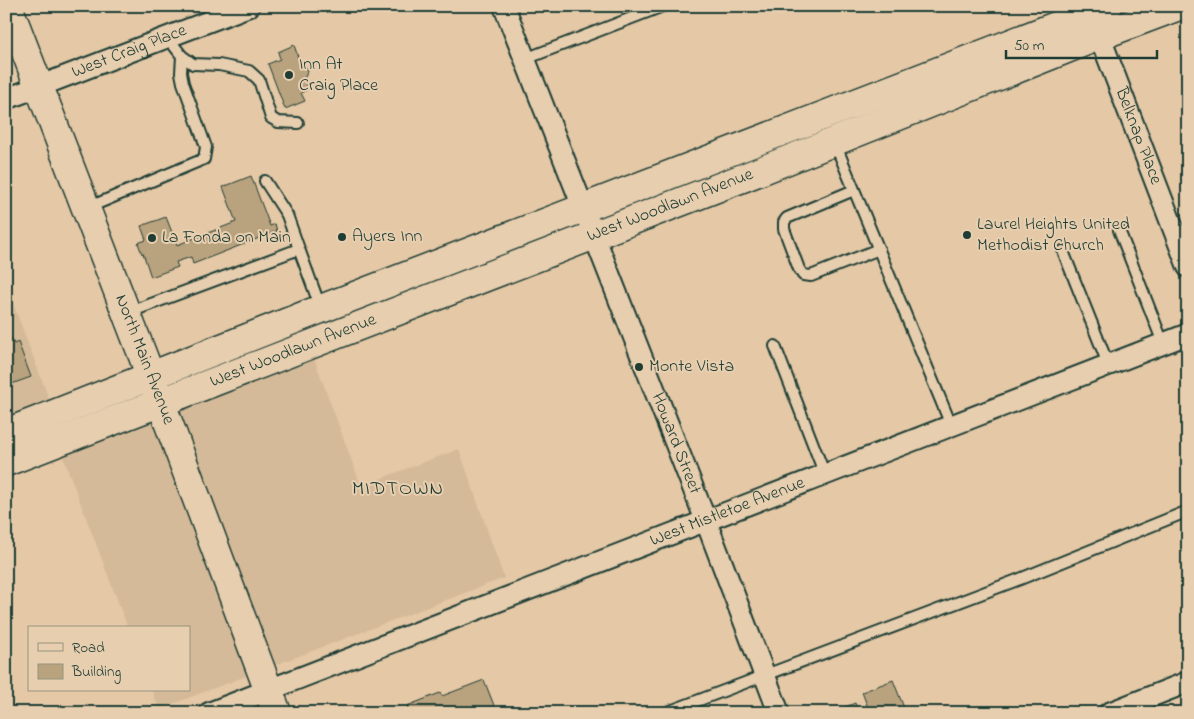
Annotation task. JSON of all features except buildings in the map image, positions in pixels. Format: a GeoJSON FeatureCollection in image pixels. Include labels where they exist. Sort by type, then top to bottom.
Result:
{"type":"FeatureCollection","features":[{"type":"Feature","properties":{"kind":"street","name":"North Main Avenue"},"geometry":{"type":"LineString","coordinates":[[8,6],[151,376],[273,701]]}},
{"type":"Feature","properties":{"kind":"street","name":"West Craig Place"},"geometry":{"type":"LineString","coordinates":[[6,99],[249,6]]}},
{"type":"Feature","properties":{"kind":"street","name":"Howard Street"},"geometry":{"type":"LineString","coordinates":[[504,6],[706,521],[779,713]]}},
{"type":"Feature","properties":{"kind":"street","name":"West Woodlawn Avenue"},"geometry":{"type":"LineString","coordinates":[[6,433],[584,208],[1096,15],[1179,6]]}},
{"type":"Feature","properties":{"kind":"street","name":"West Woodlawn Avenue"},"geometry":{"type":"LineString","coordinates":[[6,462],[834,141],[1096,15]]}},
{"type":"Feature","properties":{"kind":"street","name":"Belknap Place"},"geometry":{"type":"LineString","coordinates":[[1096,15],[1188,267]]}},
{"type":"Feature","properties":{"kind":"street","name":"West Mistletoe Avenue"},"geometry":{"type":"LineString","coordinates":[[209,713],[273,701],[706,521],[1188,334]]}},
{"type":"Feature","properties":{"kind":"street"},"geometry":{"type":"LineString","coordinates":[[1109,713],[1188,682]]}},
{"type":"Feature","properties":{"kind":"lane"},"geometry":{"type":"LineString","coordinates":[[525,59],[663,6]]}},
{"type":"Feature","properties":{"kind":"lane"},"geometry":{"type":"LineString","coordinates":[[168,38],[182,56],[193,64],[249,71],[259,80],[271,118],[278,122],[298,122]]}},
{"type":"Feature","properties":{"kind":"lane"},"geometry":{"type":"LineString","coordinates":[[86,209],[204,159],[206,147],[183,83],[181,73],[182,56]]}},
{"type":"Feature","properties":{"kind":"lane"},"geometry":{"type":"LineString","coordinates":[[834,141],[951,425]]}},
{"type":"Feature","properties":{"kind":"lane"},"geometry":{"type":"LineString","coordinates":[[264,181],[287,215],[321,309]]}},
{"type":"Feature","properties":{"kind":"lane"},"geometry":{"type":"LineString","coordinates":[[854,190],[787,218],[784,222],[784,229],[799,268],[803,275],[811,276],[879,249]]}},
{"type":"Feature","properties":{"kind":"lane"},"geometry":{"type":"LineString","coordinates":[[1119,230],[1163,343]]}},
{"type":"Feature","properties":{"kind":"lane"},"geometry":{"type":"LineString","coordinates":[[126,314],[299,249]]}},
{"type":"Feature","properties":{"kind":"lane"},"geometry":{"type":"LineString","coordinates":[[1064,251],[1108,364]]}},
{"type":"Feature","properties":{"kind":"lane"},"geometry":{"type":"LineString","coordinates":[[775,346],[825,475]]}},
{"type":"Feature","properties":{"kind":"lane"},"geometry":{"type":"LineString","coordinates":[[665,713],[1020,579],[1188,511]]}},
{"type":"Feature","properties":{"kind":"shaded area"},"geometry":{"type":"Polygon","coordinates":[[[6,285],[52,407],[6,424],[6,285]]]}},
{"type":"Feature","properties":{"kind":"shaded area"},"geometry":{"type":"Polygon","coordinates":[[[312,353],[361,486],[459,449],[504,578],[159,709],[153,692],[190,692],[190,626],[127,626],[60,449],[312,353]]]}},
{"type":"Feature","properties":{"kind":"place","name":"Inn At Craig Place"},"geometry":{"type":"Point","coordinates":[289,75]}},
{"type":"Feature","properties":{"kind":"place","name":"Laurel Heights United Methodist Church"},"geometry":{"type":"Point","coordinates":[967,235]}},
{"type":"Feature","properties":{"kind":"place","name":"Ayers Inn"},"geometry":{"type":"Point","coordinates":[342,237]}},
{"type":"Feature","properties":{"kind":"place","name":"La Fonda on Main"},"geometry":{"type":"Point","coordinates":[152,238]}},
{"type":"Feature","properties":{"kind":"place","name":"Monte Vista"},"geometry":{"type":"Point","coordinates":[639,367]}},
{"type":"Feature","properties":{"kind":"district","name":"MIDTOWN"},"geometry":{"type":"Point","coordinates":[398,489]}}]}
